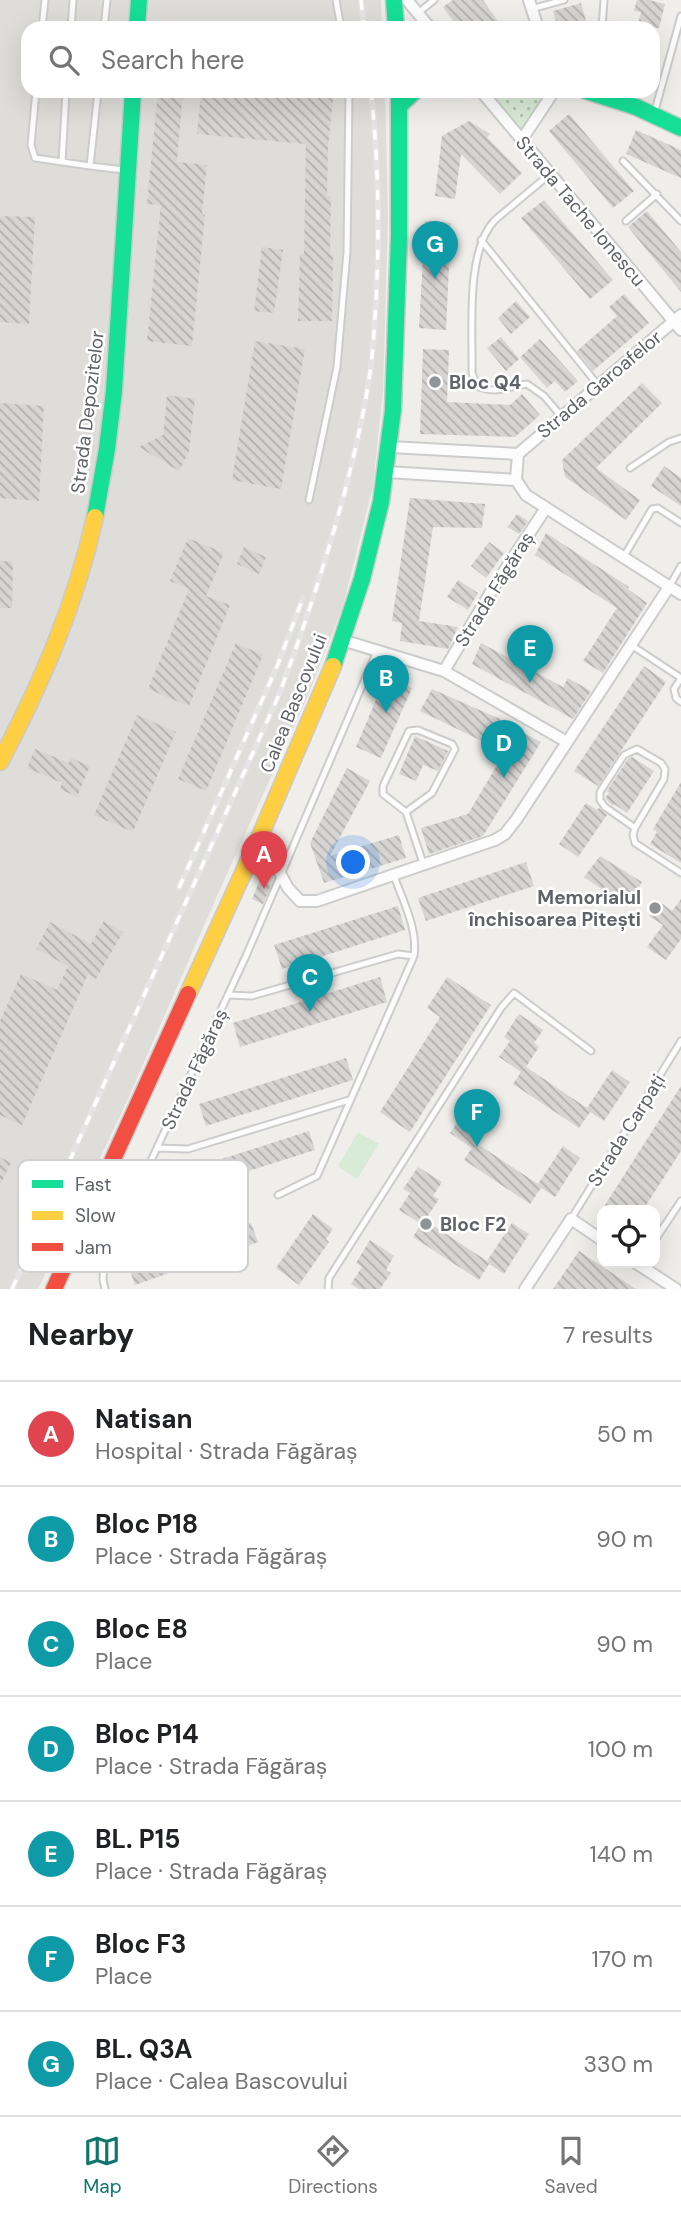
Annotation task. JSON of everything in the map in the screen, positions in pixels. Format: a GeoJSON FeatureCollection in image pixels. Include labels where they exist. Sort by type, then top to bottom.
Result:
{"type":"FeatureCollection","features":[{"type":"Feature","properties":{"kind":"street"},"geometry":{"type":"LineString","coordinates":[[138,21],[139,0]]}},
{"type":"Feature","properties":{"kind":"street"},"geometry":{"type":"LineString","coordinates":[[394,0],[396,21]]}},
{"type":"Feature","properties":{"kind":"street"},"geometry":{"type":"LineString","coordinates":[[407,0],[424,21]]}},
{"type":"Feature","properties":{"kind":"street"},"geometry":{"type":"LineString","coordinates":[[530,4],[536,21]]}},
{"type":"Feature","properties":{"kind":"street","name":"Strada Depozitelor"},"geometry":{"type":"LineString","coordinates":[[0,762],[46,669],[70,605],[99,501],[113,413],[133,98]]}},
{"type":"Feature","properties":{"kind":"street","name":"Strada Tache Ionescu"},"geometry":{"type":"LineString","coordinates":[[487,98],[679,322]]}},
{"type":"Feature","properties":{"kind":"street"},"geometry":{"type":"LineString","coordinates":[[521,141],[549,98]]}},
{"type":"Feature","properties":{"kind":"street"},"geometry":{"type":"LineString","coordinates":[[606,98],[681,128]]}},
{"type":"Feature","properties":{"kind":"street","name":"Calea Bascovului"},"geometry":{"type":"LineString","coordinates":[[113,1160],[260,836],[342,640],[362,579],[387,472],[390,447],[397,318],[399,99]]}},
{"type":"Feature","properties":{"kind":"street","name":"Strada Garoafelor"},"geometry":{"type":"LineString","coordinates":[[518,454],[598,384],[679,322]]}},
{"type":"Feature","properties":{"kind":"street"},"geometry":{"type":"LineString","coordinates":[[390,447],[518,454],[516,480],[526,495],[681,594]]}},
{"type":"Feature","properties":{"kind":"street"},"geometry":{"type":"LineString","coordinates":[[387,472],[516,480]]}},
{"type":"Feature","properties":{"kind":"street","name":"Strada Făgăraș"},"geometry":{"type":"LineString","coordinates":[[444,671],[495,585],[546,508]]}},
{"type":"Feature","properties":{"kind":"street"},"geometry":{"type":"LineString","coordinates":[[260,836],[288,888],[300,901],[317,901],[486,845],[505,834],[669,586]]}},
{"type":"Feature","properties":{"kind":"street"},"geometry":{"type":"LineString","coordinates":[[342,640],[444,671],[567,742]]}},
{"type":"Feature","properties":{"kind":"street"},"geometry":{"type":"LineString","coordinates":[[571,1219],[597,1237]]}},
{"type":"Feature","properties":{"kind":"street","name":"Strada Carpați"},"geometry":{"type":"LineString","coordinates":[[525,1289],[571,1219]]}},
{"type":"Feature","properties":{"kind":"street"},"geometry":{"type":"LineString","coordinates":[[645,1268],[676,1289]]}},
{"type":"Feature","properties":{"kind":"street","name":"Calea Bascovului"},"geometry":{"type":"LineString","coordinates":[[54,1289],[62,1272]]}},
{"type":"Feature","properties":{"kind":"lane"},"geometry":{"type":"LineString","coordinates":[[43,21],[45,0]]}},
{"type":"Feature","properties":{"kind":"lane"},"geometry":{"type":"LineString","coordinates":[[72,21],[73,0]]}},
{"type":"Feature","properties":{"kind":"lane"},"geometry":{"type":"LineString","coordinates":[[105,21],[107,0]]}},
{"type":"Feature","properties":{"kind":"lane"},"geometry":{"type":"LineString","coordinates":[[336,0],[340,21]]}},
{"type":"Feature","properties":{"kind":"lane"},"geometry":{"type":"LineString","coordinates":[[418,13],[434,0]]}},
{"type":"Feature","properties":{"kind":"lane"},"geometry":{"type":"LineString","coordinates":[[530,4],[564,0]]}},
{"type":"Feature","properties":{"kind":"lane"},"geometry":{"type":"LineString","coordinates":[[602,21],[604,0]]}},
{"type":"Feature","properties":{"kind":"lane"},"geometry":{"type":"LineString","coordinates":[[660,90],[681,16]]}},
{"type":"Feature","properties":{"kind":"lane"},"geometry":{"type":"LineString","coordinates":[[35,98],[32,145],[33,154],[39,160],[129,170]]}},
{"type":"Feature","properties":{"kind":"lane"},"geometry":{"type":"LineString","coordinates":[[62,162],[66,98]]}},
{"type":"Feature","properties":{"kind":"lane"},"geometry":{"type":"LineString","coordinates":[[90,166],[97,98]]}},
{"type":"Feature","properties":{"kind":"lane"},"geometry":{"type":"LineString","coordinates":[[309,500],[337,367],[347,252],[349,98]]}},
{"type":"Feature","properties":{"kind":"lane"},"geometry":{"type":"LineString","coordinates":[[653,115],[658,98]]}},
{"type":"Feature","properties":{"kind":"lane"},"geometry":{"type":"LineString","coordinates":[[623,161],[681,220]]}},
{"type":"Feature","properties":{"kind":"lane"},"geometry":{"type":"LineString","coordinates":[[550,174],[495,220],[486,229],[481,240],[474,281],[474,381],[483,388],[500,391],[527,384],[544,397],[561,416]]}},
{"type":"Feature","properties":{"kind":"lane"},"geometry":{"type":"LineString","coordinates":[[626,221],[657,194]]}},
{"type":"Feature","properties":{"kind":"lane"},"geometry":{"type":"LineString","coordinates":[[481,240],[598,384]]}},
{"type":"Feature","properties":{"kind":"lane"},"geometry":{"type":"LineString","coordinates":[[630,468],[669,442],[681,438]]}},
{"type":"Feature","properties":{"kind":"lane"},"geometry":{"type":"LineString","coordinates":[[623,558],[653,509],[658,508],[681,523]]}},
{"type":"Feature","properties":{"kind":"lane"},"geometry":{"type":"LineString","coordinates":[[669,586],[681,566]]}},
{"type":"Feature","properties":{"kind":"lane"},"geometry":{"type":"LineString","coordinates":[[630,645],[681,678],[674,689],[676,698],[681,702]]}},
{"type":"Feature","properties":{"kind":"lane","name":"Strada Făgăraș"},"geometry":{"type":"LineString","coordinates":[[151,1160],[228,995],[377,650]]}},
{"type":"Feature","properties":{"kind":"lane"},"geometry":{"type":"LineString","coordinates":[[406,812],[432,793],[455,749],[452,744],[418,730],[409,731],[383,786],[383,794],[387,800],[406,812],[424,866]]}},
{"type":"Feature","properties":{"kind":"lane"},"geometry":{"type":"LineString","coordinates":[[635,828],[605,807],[600,800],[600,792],[624,755],[637,749],[665,769],[664,779],[635,828],[635,843],[681,873]]}},
{"type":"Feature","properties":{"kind":"lane"},"geometry":{"type":"LineString","coordinates":[[278,1195],[317,1176],[414,956],[416,942],[413,930],[394,876]]}},
{"type":"Feature","properties":{"kind":"lane"},"geometry":{"type":"LineString","coordinates":[[228,995],[252,996],[398,954],[414,956]]}},
{"type":"Feature","properties":{"kind":"lane"},"geometry":{"type":"LineString","coordinates":[[328,1289],[329,1278],[501,1008],[514,993],[591,1051]]}},
{"type":"Feature","properties":{"kind":"lane","name":"Strada Carpați"},"geometry":{"type":"LineString","coordinates":[[571,1219],[681,1041]]}},
{"type":"Feature","properties":{"kind":"lane"},"geometry":{"type":"LineString","coordinates":[[157,1148],[188,1149],[349,1100]]}},
{"type":"Feature","properties":{"kind":"lane"},"geometry":{"type":"LineString","coordinates":[[660,1232],[681,1201]]}},
{"type":"Feature","properties":{"kind":"shaded area"},"geometry":{"type":"Polygon","coordinates":[[[0,0],[381,0],[382,21],[21,21],[21,98],[385,98],[388,220],[383,392],[373,486],[343,606],[308,695],[99,1160],[18,1160],[18,1272],[46,1272],[38,1289],[0,1289],[0,0]]]}},
{"type":"Feature","properties":{"kind":"green space"},"geometry":{"type":"Polygon","coordinates":[[[487,98],[549,98],[521,141],[487,98]]]}},
{"type":"Feature","properties":{"kind":"green space"},"geometry":{"type":"Polygon","coordinates":[[[358,1132],[379,1144],[357,1179],[338,1166],[358,1132]]]}},
{"type":"Feature","properties":{"kind":"building"},"geometry":{"type":"Polygon","coordinates":[[[453,0],[483,0],[498,21],[453,21],[443,7],[453,0]]]}},
{"type":"Feature","properties":{"kind":"building"},"geometry":{"type":"Polygon","coordinates":[[[637,0],[665,4],[660,24],[660,21],[639,21],[641,12],[634,11],[637,0]]]}},
{"type":"Feature","properties":{"kind":"building"},"geometry":{"type":"Polygon","coordinates":[[[581,3],[586,21],[556,21],[553,11],[581,3]]]}},
{"type":"Feature","properties":{"kind":"building"},"geometry":{"type":"Polygon","coordinates":[[[157,98],[182,98],[177,162],[207,165],[202,214],[205,215],[192,346],[147,341],[161,205],[147,204],[157,98]]]}},
{"type":"Feature","properties":{"kind":"building"},"geometry":{"type":"Polygon","coordinates":[[[200,98],[333,98],[328,146],[327,196],[331,196],[332,321],[298,321],[300,254],[304,254],[306,144],[197,134],[200,98]]]}},
{"type":"Feature","properties":{"kind":"building"},"geometry":{"type":"Polygon","coordinates":[[[569,114],[634,191],[613,208],[549,131],[569,114]]]}},
{"type":"Feature","properties":{"kind":"building"},"geometry":{"type":"Polygon","coordinates":[[[469,121],[490,134],[487,137],[522,173],[500,194],[461,154],[455,199],[435,196],[442,136],[469,121]]]}},
{"type":"Feature","properties":{"kind":"building"},"geometry":{"type":"Polygon","coordinates":[[[636,130],[681,150],[681,178],[626,154],[636,130]]]}},
{"type":"Feature","properties":{"kind":"building"},"geometry":{"type":"Polygon","coordinates":[[[544,200],[613,280],[590,299],[521,218],[544,200]]]}},
{"type":"Feature","properties":{"kind":"building"},"geometry":{"type":"Polygon","coordinates":[[[647,211],[681,252],[681,292],[628,227],[647,211]]]}},
{"type":"Feature","properties":{"kind":"building"},"geometry":{"type":"Polygon","coordinates":[[[0,216],[35,217],[29,324],[0,322],[0,216]]]}},
{"type":"Feature","properties":{"kind":"building"},"geometry":{"type":"Polygon","coordinates":[[[425,221],[451,223],[446,330],[419,328],[425,221]]]}},
{"type":"Feature","properties":{"kind":"building"},"geometry":{"type":"Polygon","coordinates":[[[262,247],[283,250],[274,313],[254,311],[262,247]]]}},
{"type":"Feature","properties":{"kind":"building"},"geometry":{"type":"Polygon","coordinates":[[[624,294],[649,323],[593,371],[577,351],[617,316],[609,307],[624,294]]]}},
{"type":"Feature","properties":{"kind":"building"},"geometry":{"type":"Polygon","coordinates":[[[516,301],[530,317],[511,334],[498,318],[516,301]]]}},
{"type":"Feature","properties":{"kind":"building"},"geometry":{"type":"Polygon","coordinates":[[[501,337],[519,359],[506,371],[487,348],[501,337]]]}},
{"type":"Feature","properties":{"kind":"building"},"geometry":{"type":"Polygon","coordinates":[[[540,339],[578,381],[565,392],[555,381],[547,388],[520,357],[540,339]]]}},
{"type":"Feature","properties":{"kind":"building"},"geometry":{"type":"Polygon","coordinates":[[[255,341],[305,349],[281,489],[232,480],[255,341]]]}},
{"type":"Feature","properties":{"kind":"building","name":"Bloc Q4"},"geometry":{"type":"Polygon","coordinates":[[[423,349],[449,350],[447,402],[510,405],[522,394],[540,415],[515,437],[420,434],[423,349]]]}},
{"type":"Feature","properties":{"kind":"building"},"geometry":{"type":"Polygon","coordinates":[[[642,383],[662,403],[596,468],[640,500],[626,520],[565,477],[562,460],[642,383]]]}},
{"type":"Feature","properties":{"kind":"building"},"geometry":{"type":"Polygon","coordinates":[[[167,395],[195,399],[189,451],[179,471],[139,447],[163,435],[167,395]]]}},
{"type":"Feature","properties":{"kind":"building"},"geometry":{"type":"Polygon","coordinates":[[[0,403],[44,406],[39,501],[0,498],[0,403]]]}},
{"type":"Feature","properties":{"kind":"building"},"geometry":{"type":"Polygon","coordinates":[[[664,466],[681,478],[681,506],[651,486],[664,466]]]}},
{"type":"Feature","properties":{"kind":"building"},"geometry":{"type":"Polygon","coordinates":[[[410,498],[485,504],[482,528],[433,527],[419,621],[458,627],[448,649],[400,641],[402,623],[392,621],[410,498]]]}},
{"type":"Feature","properties":{"kind":"building"},"geometry":{"type":"Polygon","coordinates":[[[517,514],[528,521],[519,534],[507,527],[517,514]]]}},
{"type":"Feature","properties":{"kind":"building"},"geometry":{"type":"Polygon","coordinates":[[[546,533],[629,587],[628,589],[647,603],[603,673],[583,661],[617,608],[535,555],[546,533]]]}},
{"type":"Feature","properties":{"kind":"building"},"geometry":{"type":"Polygon","coordinates":[[[188,538],[224,553],[206,596],[230,605],[189,706],[148,689],[189,589],[170,581],[188,538]]]}},
{"type":"Feature","properties":{"kind":"building"},"geometry":{"type":"Polygon","coordinates":[[[489,542],[504,553],[486,578],[471,566],[489,542]]]}},
{"type":"Feature","properties":{"kind":"building"},"geometry":{"type":"Polygon","coordinates":[[[244,547],[266,557],[259,574],[237,564],[244,547]]]}},
{"type":"Feature","properties":{"kind":"building"},"geometry":{"type":"Polygon","coordinates":[[[0,561],[13,562],[12,608],[0,608],[0,561]]]}},
{"type":"Feature","properties":{"kind":"building"},"geometry":{"type":"Polygon","coordinates":[[[458,580],[478,593],[468,610],[447,597],[458,580]]]}},
{"type":"Feature","properties":{"kind":"building"},"geometry":{"type":"Polygon","coordinates":[[[236,643],[263,655],[206,791],[178,779],[236,643]]]}},
{"type":"Feature","properties":{"kind":"building"},"geometry":{"type":"Polygon","coordinates":[[[481,643],[563,687],[568,678],[591,691],[573,719],[472,664],[481,643]]]}},
{"type":"Feature","properties":{"kind":"building"},"geometry":{"type":"Polygon","coordinates":[[[644,666],[666,682],[598,786],[574,771],[644,666]]]}},
{"type":"Feature","properties":{"kind":"building"},"geometry":{"type":"Polygon","coordinates":[[[386,676],[412,688],[381,758],[356,747],[386,676]]]}},
{"type":"Feature","properties":{"kind":"building"},"geometry":{"type":"Polygon","coordinates":[[[432,689],[500,719],[488,744],[420,711],[432,689]]]}},
{"type":"Feature","properties":{"kind":"building"},"geometry":{"type":"Polygon","coordinates":[[[137,715],[176,732],[133,832],[94,815],[137,715]]]}},
{"type":"Feature","properties":{"kind":"building"},"geometry":{"type":"Polygon","coordinates":[[[518,730],[541,742],[483,836],[429,854],[421,828],[468,814],[518,730]]]}},
{"type":"Feature","properties":{"kind":"building"},"geometry":{"type":"Polygon","coordinates":[[[415,736],[448,751],[438,771],[423,765],[416,781],[399,774],[415,736]]]}},
{"type":"Feature","properties":{"kind":"building"},"geometry":{"type":"Polygon","coordinates":[[[35,749],[69,763],[71,758],[90,766],[77,797],[60,789],[62,783],[27,768],[35,749]]]}},
{"type":"Feature","properties":{"kind":"building"},"geometry":{"type":"Polygon","coordinates":[[[632,757],[654,771],[627,813],[614,804],[613,806],[605,798],[628,759],[632,757]]]}},
{"type":"Feature","properties":{"kind":"building"},"geometry":{"type":"Polygon","coordinates":[[[347,768],[370,781],[330,856],[399,835],[406,858],[324,883],[310,843],[347,768]]]}},
{"type":"Feature","properties":{"kind":"building"},"geometry":{"type":"Polygon","coordinates":[[[681,782],[681,863],[650,844],[657,832],[653,829],[681,782]]]}},
{"type":"Feature","properties":{"kind":"building"},"geometry":{"type":"Polygon","coordinates":[[[586,803],[597,810],[599,808],[607,815],[578,857],[559,844],[586,803]]]}},
{"type":"Feature","properties":{"kind":"building"},"geometry":{"type":"Polygon","coordinates":[[[600,856],[642,882],[627,907],[584,877],[600,856]]]}},
{"type":"Feature","properties":{"kind":"building"},"geometry":{"type":"Polygon","coordinates":[[[526,862],[534,886],[426,921],[418,898],[526,862]]]}},
{"type":"Feature","properties":{"kind":"building"},"geometry":{"type":"Polygon","coordinates":[[[260,880],[271,885],[263,904],[252,899],[260,880]]]}},
{"type":"Feature","properties":{"kind":"building"},"geometry":{"type":"Polygon","coordinates":[[[681,899],[681,939],[666,960],[647,947],[663,925],[649,916],[660,902],[672,911],[681,899]]]}},
{"type":"Feature","properties":{"kind":"building"},"geometry":{"type":"Polygon","coordinates":[[[398,906],[405,930],[282,969],[274,945],[398,906]]]}},
{"type":"Feature","properties":{"kind":"building"},"geometry":{"type":"Polygon","coordinates":[[[104,921],[123,932],[96,979],[88,974],[22,1125],[0,1115],[0,1021],[21,974],[57,990],[68,966],[36,949],[50,922],[91,944],[104,921]]]}},
{"type":"Feature","properties":{"kind":"building"},"geometry":{"type":"Polygon","coordinates":[[[380,977],[387,1002],[240,1047],[233,1023],[380,977]]]}},
{"type":"Feature","properties":{"kind":"building"},"geometry":{"type":"Polygon","coordinates":[[[447,977],[491,1005],[410,1132],[380,1112],[440,1017],[427,1008],[447,977]]]}},
{"type":"Feature","properties":{"kind":"building"},"geometry":{"type":"Polygon","coordinates":[[[519,1014],[543,1030],[534,1043],[539,1047],[526,1067],[587,1108],[612,1070],[630,1082],[604,1121],[590,1112],[579,1128],[513,1084],[521,1072],[499,1057],[510,1041],[504,1037],[519,1014]]]}},
{"type":"Feature","properties":{"kind":"building"},"geometry":{"type":"Polygon","coordinates":[[[346,1058],[353,1080],[206,1126],[199,1104],[346,1058]]]}},
{"type":"Feature","properties":{"kind":"building"},"geometry":{"type":"Polygon","coordinates":[[[681,1086],[681,1151],[646,1205],[605,1205],[681,1086]]]}},
{"type":"Feature","properties":{"kind":"building"},"geometry":{"type":"Polygon","coordinates":[[[469,1090],[493,1106],[484,1119],[490,1123],[476,1143],[538,1184],[563,1146],[580,1158],[555,1197],[541,1188],[530,1204],[464,1160],[472,1148],[450,1133],[461,1117],[455,1112],[469,1090]]]}},
{"type":"Feature","properties":{"kind":"building"},"geometry":{"type":"Polygon","coordinates":[[[309,1131],[315,1150],[248,1171],[248,1160],[219,1160],[309,1131]]]}},
{"type":"Feature","properties":{"kind":"building"},"geometry":{"type":"Polygon","coordinates":[[[0,1157],[11,1163],[0,1185],[0,1157]]]}},
{"type":"Feature","properties":{"kind":"building","name":"Bloc F2"},"geometry":{"type":"Polygon","coordinates":[[[418,1167],[442,1182],[433,1196],[439,1199],[425,1220],[487,1261],[512,1223],[529,1234],[504,1274],[489,1264],[479,1280],[413,1237],[421,1224],[399,1210],[410,1193],[403,1189],[418,1167]]]}},
{"type":"Feature","properties":{"kind":"building"},"geometry":{"type":"Polygon","coordinates":[[[313,1214],[333,1229],[326,1239],[329,1242],[299,1285],[276,1268],[313,1214]]]}},
{"type":"Feature","properties":{"kind":"building"},"geometry":{"type":"Polygon","coordinates":[[[251,1223],[258,1242],[248,1245],[248,1224],[251,1223]]]}},
{"type":"Feature","properties":{"kind":"building"},"geometry":{"type":"Polygon","coordinates":[[[370,1240],[394,1256],[386,1270],[391,1273],[380,1289],[359,1289],[351,1284],[362,1267],[356,1263],[370,1240]]]}},
{"type":"Feature","properties":{"kind":"building"},"geometry":{"type":"Polygon","coordinates":[[[579,1251],[597,1263],[597,1268],[604,1268],[636,1289],[553,1289],[579,1251]]]}},
{"type":"Feature","properties":{"kind":"building"},"geometry":{"type":"Polygon","coordinates":[[[130,1272],[172,1272],[135,1285],[130,1272]]]}},
{"type":"Feature","properties":{"kind":"railway"},"geometry":{"type":"LineString","coordinates":[[361,0],[363,21]]}},
{"type":"Feature","properties":{"kind":"railway"},"geometry":{"type":"LineString","coordinates":[[70,1160],[278,697],[306,620],[345,491],[369,382],[373,345],[378,218],[372,98]]}},
{"type":"Feature","properties":{"kind":"railway"},"geometry":{"type":"LineString","coordinates":[[179,888],[278,664],[303,598]]}},
{"type":"Feature","properties":{"kind":"railway"},"geometry":{"type":"LineString","coordinates":[[12,1289],[20,1272]]}},
{"type":"Feature","properties":{"kind":"traffic: fast"},"geometry":{"type":"LineString","coordinates":[[138,21],[139,0]]}},
{"type":"Feature","properties":{"kind":"traffic: fast"},"geometry":{"type":"LineString","coordinates":[[394,0],[396,21]]}},
{"type":"Feature","properties":{"kind":"traffic: fast"},"geometry":{"type":"LineString","coordinates":[[95,517],[114,391],[133,98]]}},
{"type":"Feature","properties":{"kind":"traffic: fast"},"geometry":{"type":"LineString","coordinates":[[333,666],[362,579],[381,502],[393,410],[399,236],[399,98]]}},
{"type":"Feature","properties":{"kind":"traffic: fast"},"geometry":{"type":"LineString","coordinates":[[399,106],[408,98]]}},
{"type":"Feature","properties":{"kind":"traffic: fast"},"geometry":{"type":"LineString","coordinates":[[608,98],[636,107],[681,128]]}},
{"type":"Feature","properties":{"kind":"traffic: slow"},"geometry":{"type":"LineString","coordinates":[[0,762],[56,643],[78,581],[95,517]]}},
{"type":"Feature","properties":{"kind":"traffic: slow"},"geometry":{"type":"LineString","coordinates":[[188,994],[333,666]]}},
{"type":"Feature","properties":{"kind":"traffic: jam"},"geometry":{"type":"LineString","coordinates":[[113,1160],[188,994]]}},
{"type":"Feature","properties":{"kind":"traffic: jam"},"geometry":{"type":"LineString","coordinates":[[54,1289],[62,1272]]}},
{"type":"Feature","properties":{"kind":"place","name":"BL. Q3A"},"geometry":{"type":"Point","coordinates":[435,279]}},
{"type":"Feature","properties":{"kind":"place","name":"Bloc Q4"},"geometry":{"type":"Point","coordinates":[435,382]}},
{"type":"Feature","properties":{"kind":"place","name":"BL. P15"},"geometry":{"type":"Point","coordinates":[530,683]}},
{"type":"Feature","properties":{"kind":"place","name":"Bloc P18"},"geometry":{"type":"Point","coordinates":[386,713]}},
{"type":"Feature","properties":{"kind":"place","name":"Bloc P14"},"geometry":{"type":"Point","coordinates":[504,778]}},
{"type":"Feature","properties":{"kind":"place","name":"Natisan"},"geometry":{"type":"Point","coordinates":[264,889]}},
{"type":"Feature","properties":{"kind":"place","name":"Memorialul închisoarea Pitești"},"geometry":{"type":"Point","coordinates":[655,908]}},
{"type":"Feature","properties":{"kind":"place","name":"Bloc E8"},"geometry":{"type":"Point","coordinates":[310,1012]}},
{"type":"Feature","properties":{"kind":"place","name":"Bloc F3"},"geometry":{"type":"Point","coordinates":[477,1147]}},
{"type":"Feature","properties":{"kind":"place","name":"Bloc F2"},"geometry":{"type":"Point","coordinates":[426,1224]}}]}
